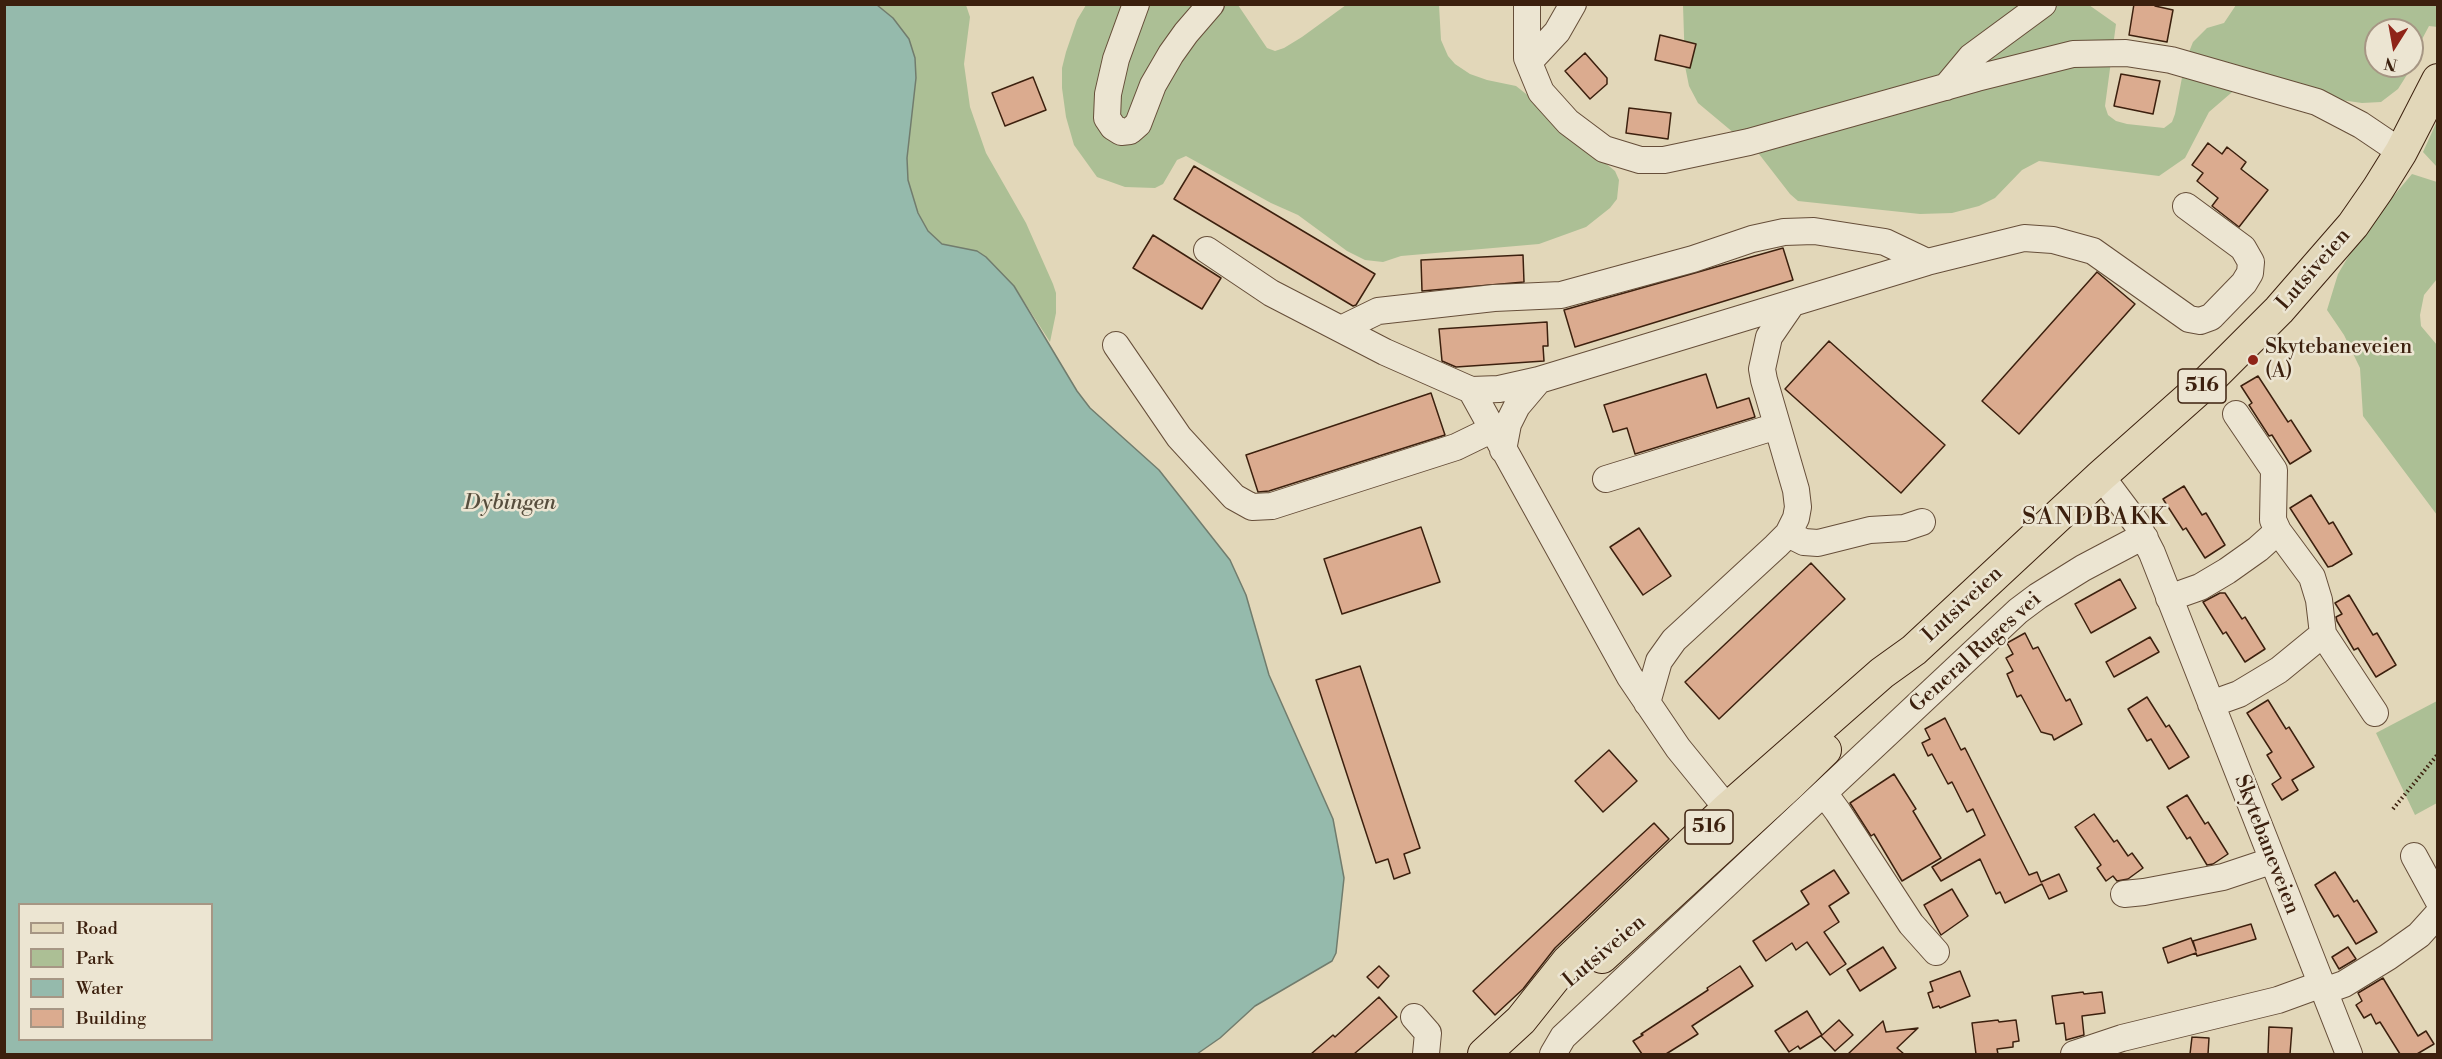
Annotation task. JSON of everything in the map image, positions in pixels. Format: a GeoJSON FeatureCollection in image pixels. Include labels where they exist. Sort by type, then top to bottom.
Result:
{"type":"FeatureCollection","features":[{"type":"Feature","properties":{"kind":"main road","name":"Lutsiveien"},"geometry":{"type":"LineString","coordinates":[[1484,1054],[1521,1020],[1627,936],[1735,819],[1891,683],[1914,650],[2101,476],[2208,381],[2286,303],[2353,225],[2401,152],[2438,80]]}},
{"type":"Feature","properties":{"kind":"street"},"geometry":{"type":"LineString","coordinates":[[1136,4],[1116,59],[1108,94],[1107,118],[1113,127],[1121,132],[1130,131],[1138,124],[1154,85],[1171,54],[1211,4]]}},
{"type":"Feature","properties":{"kind":"street"},"geometry":{"type":"LineString","coordinates":[[1527,4],[1529,62],[1541,92],[1568,122],[1604,149],[1640,160],[1664,160],[1749,142],[2073,54],[2126,53],[2171,60],[2317,102],[2361,125],[2401,152]]}},
{"type":"Feature","properties":{"kind":"street"},"geometry":{"type":"LineString","coordinates":[[1529,62],[1557,32],[1573,4]]}},
{"type":"Feature","properties":{"kind":"street"},"geometry":{"type":"LineString","coordinates":[[1946,87],[1971,57],[2043,4]]}},
{"type":"Feature","properties":{"kind":"street"},"geometry":{"type":"LineString","coordinates":[[1207,250],[1271,292],[1385,352],[1471,390],[1499,389],[1539,380],[1927,262],[2024,238],[2053,240],[2093,251],[2189,319],[2200,321],[2211,317],[2244,283],[2250,273],[2251,262],[2243,248],[2186,206]]}},
{"type":"Feature","properties":{"kind":"street"},"geometry":{"type":"LineString","coordinates":[[1341,329],[1378,311],[1484,299],[1561,295],[1693,259],[1752,239],[1784,232],[1814,231],[1885,242],[1927,262]]}},
{"type":"Feature","properties":{"kind":"street"},"geometry":{"type":"LineString","coordinates":[[1762,369],[1769,337],[1791,305]]}},
{"type":"Feature","properties":{"kind":"street"},"geometry":{"type":"LineString","coordinates":[[1647,703],[1659,661],[1674,640],[1788,534],[1796,518],[1798,507],[1796,490],[1762,369],[1746,338],[1731,323]]}},
{"type":"Feature","properties":{"kind":"street"},"geometry":{"type":"LineString","coordinates":[[1116,345],[1179,437],[1234,497],[1252,507],[1272,506],[1456,447],[1497,440],[1509,424],[1517,406],[1539,380]]}},
{"type":"Feature","properties":{"kind":"street"},"geometry":{"type":"LineString","coordinates":[[1471,390],[1624,666],[1678,748],[1735,819]]}},
{"type":"Feature","properties":{"kind":"street"},"geometry":{"type":"LineString","coordinates":[[2235,414],[2274,470],[2273,520],[2278,531],[2312,577],[2319,600],[2323,634],[2375,713]]}},
{"type":"Feature","properties":{"kind":"street"},"geometry":{"type":"LineString","coordinates":[[1606,479],[1777,426]]}},
{"type":"Feature","properties":{"kind":"street","name":"Skytebaneveien"},"geometry":{"type":"LineString","coordinates":[[2101,476],[2131,514],[2145,538],[2349,1054]]}},
{"type":"Feature","properties":{"kind":"street"},"geometry":{"type":"LineString","coordinates":[[1788,534],[1803,542],[1818,543],[1870,530],[1904,528],[1922,522]]}},
{"type":"Feature","properties":{"kind":"street"},"geometry":{"type":"LineString","coordinates":[[2169,598],[2200,587],[2227,571],[2278,531]]}},
{"type":"Feature","properties":{"kind":"street","name":"General Ruges vei"},"geometry":{"type":"LineString","coordinates":[[1553,1054],[1563,1037],[1593,1008],[2018,611],[2083,568],[2136,540],[2145,538]]}},
{"type":"Feature","properties":{"kind":"street"},"geometry":{"type":"LineString","coordinates":[[2211,705],[2239,694],[2270,676],[2292,661],[2323,634]]}},
{"type":"Feature","properties":{"kind":"street"},"geometry":{"type":"LineString","coordinates":[[1824,794],[1911,924],[1936,952]]}},
{"type":"Feature","properties":{"kind":"street"},"geometry":{"type":"LineString","coordinates":[[2414,856],[2438,900]]}},
{"type":"Feature","properties":{"kind":"street"},"geometry":{"type":"LineString","coordinates":[[2124,894],[2223,877],[2271,861]]}},
{"type":"Feature","properties":{"kind":"street"},"geometry":{"type":"LineString","coordinates":[[2074,1054],[2143,1044],[2278,1000],[2344,984],[2419,936],[2438,914]]}},
{"type":"Feature","properties":{"kind":"street"},"geometry":{"type":"LineString","coordinates":[[1414,1017],[1428,1033],[1426,1054]]}},
{"type":"Feature","properties":{"kind":"path"},"geometry":{"type":"LineString","coordinates":[[2393,809],[2438,754]]}},
{"type":"Feature","properties":{"kind":"green space"},"geometry":{"type":"Polygon","coordinates":[[[877,5],[966,5],[970,17],[964,64],[970,107],[986,153],[1026,223],[1053,284],[1056,293],[1056,313],[1050,342],[1014,286],[977,251],[942,244],[928,231],[918,213],[908,180],[907,158],[916,78],[893,18],[877,5]]]}},
{"type":"Feature","properties":{"kind":"green space"},"geometry":{"type":"Polygon","coordinates":[[[1086,5],[1238,5],[1267,48],[1275,51],[1302,37],[1346,5],[1439,5],[1441,40],[1448,56],[1455,64],[1470,74],[1516,86],[1530,97],[1557,124],[1615,171],[1619,180],[1617,199],[1610,208],[1586,227],[1539,244],[1401,256],[1383,262],[1365,260],[1347,251],[1298,215],[1271,203],[1186,156],[1177,160],[1163,184],[1155,188],[1125,187],[1097,177],[1074,145],[1066,117],[1062,88],[1062,68],[1066,52],[1077,20],[1086,5]]]}},
{"type":"Feature","properties":{"kind":"green space"},"geometry":{"type":"Polygon","coordinates":[[[1683,5],[2089,5],[2116,24],[2105,106],[2108,115],[2116,121],[2127,124],[2164,128],[2172,122],[2175,114],[2185,62],[2193,42],[2207,28],[2224,23],[2236,5],[2437,5],[2438,27],[2429,26],[2424,35],[2424,18],[2364,18],[2364,78],[2405,78],[2398,89],[2381,102],[2362,103],[2238,87],[2209,112],[2185,158],[2159,176],[2039,161],[2022,170],[1995,198],[1979,206],[1952,213],[1920,214],[1798,201],[1759,154],[1698,103],[1689,86],[1685,66],[1683,5]]]}},
{"type":"Feature","properties":{"kind":"green space"},"geometry":{"type":"Polygon","coordinates":[[[2437,121],[2437,167],[2423,152],[2437,121]]]}},
{"type":"Feature","properties":{"kind":"green space"},"geometry":{"type":"Polygon","coordinates":[[[2412,174],[2437,182],[2437,279],[2424,295],[2420,315],[2421,326],[2437,345],[2437,515],[2363,416],[2360,368],[2344,335],[2327,310],[2338,274],[2348,257],[2380,212],[2412,174]]]}},
{"type":"Feature","properties":{"kind":"green space"},"geometry":{"type":"Polygon","coordinates":[[[2437,701],[2437,803],[2415,815],[2376,733],[2437,701]]]}},
{"type":"Feature","properties":{"kind":"water","name":"Dybingen"},"geometry":{"type":"Polygon","coordinates":[[[5,4],[877,5],[893,18],[909,39],[915,58],[916,78],[907,158],[908,180],[918,213],[928,231],[942,244],[977,251],[986,257],[1014,286],[1077,391],[1090,408],[1159,470],[1230,560],[1246,595],[1269,675],[1333,819],[1344,878],[1336,953],[1332,961],[1255,1006],[1220,1038],[1197,1054],[5,1054],[5,4]]]}},
{"type":"Feature","properties":{"kind":"building"},"geometry":{"type":"Polygon","coordinates":[[[2134,4],[2155,4],[2155,6],[2173,10],[2167,42],[2129,35],[2134,4]]]}},
{"type":"Feature","properties":{"kind":"building"},"geometry":{"type":"Polygon","coordinates":[[[1660,35],[1696,44],[1690,68],[1655,60],[1660,35]]]}},
{"type":"Feature","properties":{"kind":"building"},"geometry":{"type":"Polygon","coordinates":[[[1585,53],[1607,78],[1607,84],[1590,99],[1565,71],[1585,53]]]}},
{"type":"Feature","properties":{"kind":"building"},"geometry":{"type":"Polygon","coordinates":[[[2121,74],[2160,81],[2153,114],[2114,106],[2121,74]]]}},
{"type":"Feature","properties":{"kind":"building"},"geometry":{"type":"Polygon","coordinates":[[[1033,77],[1046,110],[1005,126],[992,93],[1033,77]]]}},
{"type":"Feature","properties":{"kind":"building"},"geometry":{"type":"Polygon","coordinates":[[[1629,108],[1671,113],[1668,139],[1626,133],[1629,108]]]}},
{"type":"Feature","properties":{"kind":"building"},"geometry":{"type":"Polygon","coordinates":[[[2208,143],[2222,154],[2227,147],[2246,162],[2241,169],[2268,190],[2239,227],[2212,206],[2218,198],[2197,181],[2203,173],[2192,165],[2208,143]]]}},
{"type":"Feature","properties":{"kind":"building"},"geometry":{"type":"Polygon","coordinates":[[[1194,166],[1375,274],[1356,305],[1353,306],[1174,199],[1194,166]]]}},
{"type":"Feature","properties":{"kind":"building"},"geometry":{"type":"Polygon","coordinates":[[[1153,235],[1221,278],[1202,309],[1133,268],[1153,235]]]}},
{"type":"Feature","properties":{"kind":"building"},"geometry":{"type":"Polygon","coordinates":[[[1783,248],[1793,280],[1575,347],[1564,310],[1783,248]]]}},
{"type":"Feature","properties":{"kind":"building"},"geometry":{"type":"Polygon","coordinates":[[[1523,255],[1524,282],[1422,291],[1421,260],[1523,255]]]}},
{"type":"Feature","properties":{"kind":"building"},"geometry":{"type":"Polygon","coordinates":[[[2097,272],[2135,304],[2019,434],[1982,401],[2097,272]]]}},
{"type":"Feature","properties":{"kind":"building"},"geometry":{"type":"Polygon","coordinates":[[[1547,322],[1548,346],[1543,346],[1544,361],[1456,367],[1442,361],[1439,329],[1547,322]]]}},
{"type":"Feature","properties":{"kind":"building"},"geometry":{"type":"Polygon","coordinates":[[[1829,341],[1945,445],[1901,493],[1785,389],[1829,341]]]}},
{"type":"Feature","properties":{"kind":"building"},"geometry":{"type":"Polygon","coordinates":[[[1706,374],[1717,408],[1749,398],[1755,417],[1635,454],[1627,428],[1613,432],[1604,405],[1706,374]]]}},
{"type":"Feature","properties":{"kind":"building"},"geometry":{"type":"Polygon","coordinates":[[[2258,376],[2288,422],[2291,420],[2311,451],[2290,464],[2249,405],[2252,403],[2241,386],[2258,376]]]}},
{"type":"Feature","properties":{"kind":"building"},"geometry":{"type":"Polygon","coordinates":[[[1431,393],[1445,435],[1269,491],[1258,492],[1246,455],[1431,393]]]}},
{"type":"Feature","properties":{"kind":"building"},"geometry":{"type":"Polygon","coordinates":[[[2184,486],[2202,515],[2206,513],[2225,545],[2205,558],[2186,528],[2183,530],[2163,499],[2184,486]]]}},
{"type":"Feature","properties":{"kind":"building"},"geometry":{"type":"Polygon","coordinates":[[[2311,495],[2329,524],[2333,522],[2352,554],[2332,566],[2328,567],[2290,508],[2311,495]]]}},
{"type":"Feature","properties":{"kind":"building"},"geometry":{"type":"Polygon","coordinates":[[[1421,527],[1440,582],[1342,614],[1324,559],[1421,527]]]}},
{"type":"Feature","properties":{"kind":"building"},"geometry":{"type":"Polygon","coordinates":[[[1639,528],[1671,576],[1643,595],[1610,547],[1639,528]]]}},
{"type":"Feature","properties":{"kind":"building"},"geometry":{"type":"Polygon","coordinates":[[[1811,563],[1845,599],[1719,719],[1685,682],[1811,563]]]}},
{"type":"Feature","properties":{"kind":"building"},"geometry":{"type":"Polygon","coordinates":[[[2120,579],[2136,608],[2091,633],[2075,604],[2120,579]]]}},
{"type":"Feature","properties":{"kind":"building"},"geometry":{"type":"Polygon","coordinates":[[[2220,593],[2225,593],[2242,619],[2245,617],[2265,649],[2245,662],[2226,632],[2223,634],[2203,602],[2220,593]]]}},
{"type":"Feature","properties":{"kind":"building"},"geometry":{"type":"Polygon","coordinates":[[[2349,595],[2373,635],[2377,633],[2396,665],[2376,677],[2358,648],[2354,650],[2337,621],[2336,617],[2342,614],[2335,603],[2349,595]]]}},
{"type":"Feature","properties":{"kind":"building"},"geometry":{"type":"Polygon","coordinates":[[[2025,633],[2033,649],[2038,647],[2066,701],[2070,699],[2082,724],[2054,740],[2052,735],[2041,732],[2021,695],[2017,697],[2007,674],[2013,671],[2006,658],[2013,654],[2007,643],[2025,633]]]}},
{"type":"Feature","properties":{"kind":"building"},"geometry":{"type":"Polygon","coordinates":[[[2150,637],[2159,652],[2114,677],[2106,662],[2150,637]]]}},
{"type":"Feature","properties":{"kind":"building"},"geometry":{"type":"Polygon","coordinates":[[[1360,666],[1420,848],[1404,854],[1410,873],[1394,879],[1388,859],[1376,863],[1316,680],[1360,666]]]}},
{"type":"Feature","properties":{"kind":"building"},"geometry":{"type":"Polygon","coordinates":[[[2147,697],[2166,727],[2169,725],[2189,757],[2169,769],[2151,739],[2147,741],[2128,709],[2147,697]]]}},
{"type":"Feature","properties":{"kind":"building"},"geometry":{"type":"Polygon","coordinates":[[[2268,700],[2286,729],[2289,727],[2314,767],[2292,780],[2298,790],[2282,800],[2272,784],[2281,778],[2267,755],[2272,752],[2247,713],[2268,700]]]}},
{"type":"Feature","properties":{"kind":"building"},"geometry":{"type":"Polygon","coordinates":[[[1945,718],[1961,750],[1965,748],[2029,875],[2037,872],[2041,882],[2059,874],[2067,891],[2049,899],[2042,884],[2005,903],[2000,892],[1996,894],[1980,859],[1941,881],[1932,867],[1985,835],[1973,809],[1967,812],[1952,782],[1948,784],[1932,754],[1928,756],[1922,743],[1930,739],[1925,729],[1945,718]]]}},
{"type":"Feature","properties":{"kind":"building"},"geometry":{"type":"Polygon","coordinates":[[[1609,750],[1637,781],[1603,812],[1575,781],[1609,750]]]}},
{"type":"Feature","properties":{"kind":"building"},"geometry":{"type":"Polygon","coordinates":[[[1894,774],[1916,809],[1913,811],[1941,858],[1902,881],[1874,834],[1871,836],[1850,803],[1894,774]]]}},
{"type":"Feature","properties":{"kind":"building"},"geometry":{"type":"Polygon","coordinates":[[[2187,795],[2205,824],[2208,822],[2228,854],[2213,864],[2207,865],[2190,837],[2187,839],[2167,807],[2187,795]]]}},
{"type":"Feature","properties":{"kind":"building"},"geometry":{"type":"Polygon","coordinates":[[[2094,814],[2114,842],[2117,840],[2128,856],[2132,853],[2143,868],[2128,879],[2117,881],[2113,876],[2106,881],[2097,868],[2101,865],[2075,827],[2094,814]]]}},
{"type":"Feature","properties":{"kind":"building"},"geometry":{"type":"Polygon","coordinates":[[[1654,823],[1669,839],[1555,948],[1523,989],[1495,1015],[1473,991],[1654,823]]]}},
{"type":"Feature","properties":{"kind":"building"},"geometry":{"type":"Polygon","coordinates":[[[1834,870],[1849,893],[1829,906],[1839,922],[1824,932],[1846,964],[1830,975],[1807,942],[1796,950],[1792,943],[1766,961],[1753,941],[1809,904],[1801,891],[1834,870]]]}},
{"type":"Feature","properties":{"kind":"building"},"geometry":{"type":"Polygon","coordinates":[[[2335,872],[2354,902],[2357,900],[2377,932],[2356,944],[2338,915],[2334,917],[2315,885],[2335,872]]]}},
{"type":"Feature","properties":{"kind":"building"},"geometry":{"type":"Polygon","coordinates":[[[1952,889],[1968,916],[1941,935],[1924,905],[1952,889]]]}},
{"type":"Feature","properties":{"kind":"building"},"geometry":{"type":"Polygon","coordinates":[[[2251,924],[2256,939],[2197,956],[2196,953],[2168,963],[2163,948],[2191,938],[2196,951],[2193,941],[2251,924]]]}},
{"type":"Feature","properties":{"kind":"building"},"geometry":{"type":"Polygon","coordinates":[[[1883,947],[1896,968],[1860,991],[1847,970],[1883,947]]]}},
{"type":"Feature","properties":{"kind":"building"},"geometry":{"type":"Polygon","coordinates":[[[2348,947],[2356,959],[2339,969],[2332,957],[2348,947]]]}},
{"type":"Feature","properties":{"kind":"building"},"geometry":{"type":"Polygon","coordinates":[[[1379,966],[1389,976],[1378,988],[1367,977],[1379,966]]]}},
{"type":"Feature","properties":{"kind":"building"},"geometry":{"type":"Polygon","coordinates":[[[1740,966],[1753,986],[1692,1026],[1698,1034],[1666,1054],[1642,1054],[1633,1041],[1740,966]]]}},
{"type":"Feature","properties":{"kind":"building"},"geometry":{"type":"Polygon","coordinates":[[[1960,971],[1970,996],[1940,1008],[1939,1006],[1933,1008],[1928,993],[1933,991],[1930,982],[1960,971]]]}},
{"type":"Feature","properties":{"kind":"building"},"geometry":{"type":"Polygon","coordinates":[[[2383,978],[2418,1036],[2426,1031],[2434,1044],[2417,1054],[2400,1054],[2380,1022],[2376,1024],[2371,1014],[2364,1018],[2356,1005],[2362,1001],[2358,993],[2383,978]]]}},
{"type":"Feature","properties":{"kind":"building"},"geometry":{"type":"Polygon","coordinates":[[[2083,992],[2084,994],[2102,992],[2105,1013],[2082,1016],[2084,1035],[2066,1040],[2064,1023],[2056,1024],[2052,996],[2083,992]]]}},
{"type":"Feature","properties":{"kind":"building"},"geometry":{"type":"Polygon","coordinates":[[[1379,997],[1397,1017],[1354,1054],[1311,1054],[1333,1035],[1335,1037],[1379,997]]]}},
{"type":"Feature","properties":{"kind":"building"},"geometry":{"type":"Polygon","coordinates":[[[1807,1011],[1822,1035],[1800,1049],[1798,1046],[1789,1052],[1775,1031],[1807,1011]]]}},
{"type":"Feature","properties":{"kind":"building"},"geometry":{"type":"Polygon","coordinates":[[[1839,1020],[1853,1035],[1835,1051],[1821,1036],[1839,1020]]]}},
{"type":"Feature","properties":{"kind":"building"},"geometry":{"type":"Polygon","coordinates":[[[1998,1020],[1999,1022],[2016,1020],[2019,1041],[2013,1042],[2013,1047],[1997,1049],[1998,1054],[1976,1054],[1972,1023],[1998,1020]]]}},
{"type":"Feature","properties":{"kind":"building"},"geometry":{"type":"Polygon","coordinates":[[[1883,1021],[1886,1032],[1918,1028],[1897,1048],[1904,1054],[1848,1054],[1883,1021]]]}},
{"type":"Feature","properties":{"kind":"building"},"geometry":{"type":"Polygon","coordinates":[[[2269,1027],[2292,1028],[2290,1054],[2268,1054],[2269,1027]]]}},
{"type":"Feature","properties":{"kind":"building"},"geometry":{"type":"Polygon","coordinates":[[[2192,1037],[2209,1038],[2208,1054],[2190,1054],[2192,1037]]]}},
{"type":"Feature","properties":{"kind":"place","name":"Skytebaneveien (A)"},"geometry":{"type":"Point","coordinates":[2253,360]}},
{"type":"Feature","properties":{"kind":"district","name":"SANDBAKK"},"geometry":{"type":"Point","coordinates":[2095,518]}}]}
